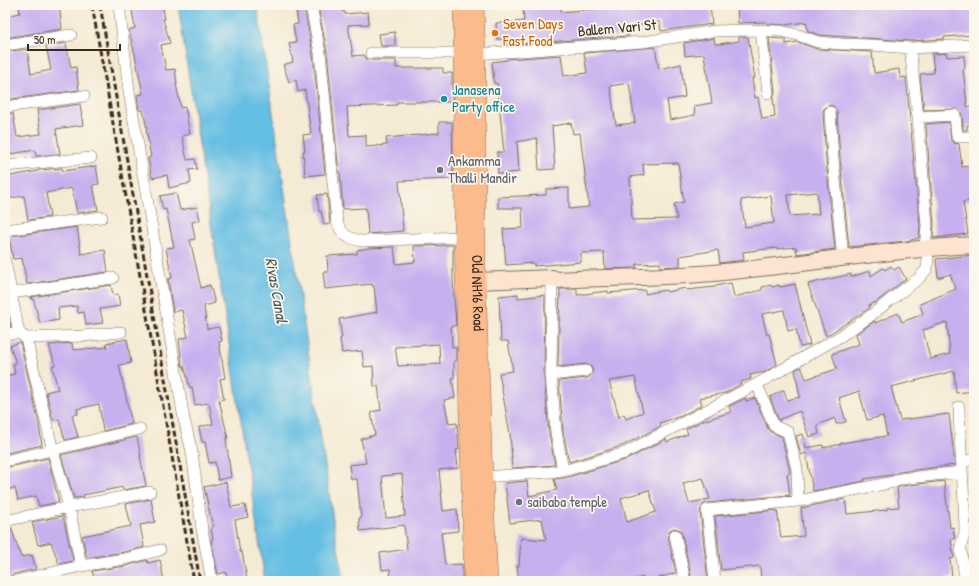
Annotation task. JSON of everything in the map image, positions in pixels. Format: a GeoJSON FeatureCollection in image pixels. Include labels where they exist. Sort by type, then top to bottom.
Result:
{"type":"FeatureCollection","features":[{"type":"Feature","properties":{"kind":"main road","name":"Old NH16 Road"},"geometry":{"type":"LineString","coordinates":[[462,5],[469,54],[489,581]]}},
{"type":"Feature","properties":{"kind":"main road","name":"Old NH16 Road"},"geometry":{"type":"LineString","coordinates":[[472,581],[463,237],[469,54],[475,5]]}},
{"type":"Feature","properties":{"kind":"street"},"geometry":{"type":"LineString","coordinates":[[119,5],[129,91],[184,419],[192,452],[202,529],[212,581]]}},
{"type":"Feature","properties":{"kind":"street"},"geometry":{"type":"LineString","coordinates":[[311,5],[320,53],[337,222],[342,233],[349,238],[361,241],[463,237]]}},
{"type":"Feature","properties":{"kind":"street"},"geometry":{"type":"LineString","coordinates":[[761,30],[768,93]]}},
{"type":"Feature","properties":{"kind":"street","name":"Ballem Vari St"},"geometry":{"type":"LineString","coordinates":[[371,53],[469,54],[643,42],[716,32],[761,30],[798,34],[818,42],[910,48],[974,45]]}},
{"type":"Feature","properties":{"kind":"street"},"geometry":{"type":"LineString","coordinates":[[5,45],[71,35]]}},
{"type":"Feature","properties":{"kind":"street"},"geometry":{"type":"LineString","coordinates":[[484,477],[563,471],[625,453],[758,384],[841,336],[869,317],[918,279],[927,269],[928,259],[925,248],[927,226],[918,117],[910,48]]}},
{"type":"Feature","properties":{"kind":"street"},"geometry":{"type":"LineString","coordinates":[[5,107],[84,96]]}},
{"type":"Feature","properties":{"kind":"street"},"geometry":{"type":"LineString","coordinates":[[830,112],[843,259]]}},
{"type":"Feature","properties":{"kind":"street"},"geometry":{"type":"LineString","coordinates":[[918,117],[955,115],[957,137],[974,137]]}},
{"type":"Feature","properties":{"kind":"street"},"geometry":{"type":"LineString","coordinates":[[5,166],[91,158]]}},
{"type":"Feature","properties":{"kind":"street"},"geometry":{"type":"LineString","coordinates":[[5,230],[102,217]]}},
{"type":"Feature","properties":{"kind":"street"},"geometry":{"type":"LineString","coordinates":[[477,282],[552,278],[556,280],[680,276],[843,259],[925,248],[974,245]]}},
{"type":"Feature","properties":{"kind":"street"},"geometry":{"type":"LineString","coordinates":[[5,261],[8,294],[23,336],[69,507],[80,566]]}},
{"type":"Feature","properties":{"kind":"street"},"geometry":{"type":"LineString","coordinates":[[8,294],[114,278]]}},
{"type":"Feature","properties":{"kind":"street"},"geometry":{"type":"LineString","coordinates":[[552,278],[551,375],[556,432],[563,471]]}},
{"type":"Feature","properties":{"kind":"street"},"geometry":{"type":"LineString","coordinates":[[5,334],[23,336],[83,336],[121,332]]}},
{"type":"Feature","properties":{"kind":"street"},"geometry":{"type":"LineString","coordinates":[[551,375],[586,371]]}},
{"type":"Feature","properties":{"kind":"street"},"geometry":{"type":"LineString","coordinates":[[758,384],[774,426],[788,432],[797,469],[798,501]]}},
{"type":"Feature","properties":{"kind":"street"},"geometry":{"type":"LineString","coordinates":[[959,407],[959,436],[970,532],[961,546],[966,578]]}},
{"type":"Feature","properties":{"kind":"street"},"geometry":{"type":"LineString","coordinates":[[5,461],[53,451],[140,429]]}},
{"type":"Feature","properties":{"kind":"street"},"geometry":{"type":"LineString","coordinates":[[715,581],[707,510],[798,501],[962,467],[974,459]]}},
{"type":"Feature","properties":{"kind":"street"},"geometry":{"type":"LineString","coordinates":[[5,521],[150,492]]}},
{"type":"Feature","properties":{"kind":"street"},"geometry":{"type":"LineString","coordinates":[[675,535],[685,581]]}},
{"type":"Feature","properties":{"kind":"street"},"geometry":{"type":"LineString","coordinates":[[16,581],[80,566],[125,559],[160,550]]}},
{"type":"Feature","properties":{"kind":"water","name":"Rivas Canal"},"geometry":{"type":"Polygon","coordinates":[[[178,5],[257,5],[336,540],[345,581],[265,581],[178,5]]]}},
{"type":"Feature","properties":{"kind":"building"},"geometry":{"type":"Polygon","coordinates":[[[19,5],[59,5],[62,29],[5,38],[5,16],[20,13],[19,5]]]}},
{"type":"Feature","properties":{"kind":"building"},"geometry":{"type":"Polygon","coordinates":[[[131,5],[159,5],[160,9],[163,8],[165,19],[163,19],[170,43],[161,45],[166,70],[175,69],[176,84],[181,108],[185,107],[190,134],[182,136],[187,160],[195,159],[197,169],[189,170],[191,183],[169,188],[167,175],[152,178],[148,158],[151,157],[147,129],[143,110],[139,110],[137,95],[143,94],[129,31],[135,28],[131,5]]]}},
{"type":"Feature","properties":{"kind":"building"},"geometry":{"type":"Polygon","coordinates":[[[341,5],[345,14],[368,12],[369,24],[348,25],[353,56],[364,55],[367,59],[371,60],[396,60],[396,68],[443,68],[443,73],[452,73],[452,102],[397,102],[397,105],[347,107],[349,136],[366,135],[366,147],[387,145],[386,138],[439,133],[439,122],[452,122],[453,179],[399,181],[403,231],[368,234],[366,208],[343,209],[327,52],[318,6],[341,5]]]}},
{"type":"Feature","properties":{"kind":"building"},"geometry":{"type":"Polygon","coordinates":[[[523,5],[561,5],[561,12],[606,8],[606,5],[710,5],[712,24],[661,31],[660,22],[627,27],[629,36],[506,45],[506,39],[497,39],[496,23],[524,21],[523,5]]]}},
{"type":"Feature","properties":{"kind":"building"},"geometry":{"type":"Polygon","coordinates":[[[737,5],[974,5],[974,35],[910,41],[819,35],[808,31],[806,22],[785,25],[767,24],[767,22],[738,23],[737,5]]]}},
{"type":"Feature","properties":{"kind":"building"},"geometry":{"type":"Polygon","coordinates":[[[304,7],[313,54],[325,174],[305,176],[303,151],[305,151],[303,135],[311,134],[305,90],[298,92],[296,80],[289,82],[283,65],[293,62],[289,43],[296,42],[293,25],[298,24],[296,9],[304,7]]]}},
{"type":"Feature","properties":{"kind":"building"},"geometry":{"type":"Polygon","coordinates":[[[395,32],[395,46],[381,46],[379,34],[395,32]]]}},
{"type":"Feature","properties":{"kind":"building"},"geometry":{"type":"Polygon","coordinates":[[[739,37],[748,37],[755,78],[752,78],[755,98],[758,97],[762,119],[775,117],[773,98],[775,92],[769,38],[786,39],[786,44],[797,42],[817,49],[872,52],[874,73],[899,69],[900,78],[906,77],[920,226],[919,238],[907,241],[849,247],[837,112],[833,106],[829,105],[823,112],[835,249],[797,254],[796,247],[743,252],[744,260],[720,263],[718,250],[680,256],[680,266],[660,267],[660,263],[636,264],[636,268],[605,269],[604,252],[581,253],[581,262],[534,266],[534,263],[506,265],[503,229],[523,228],[522,208],[498,208],[498,197],[546,195],[546,189],[569,188],[569,209],[589,207],[580,133],[573,134],[571,123],[552,126],[555,169],[539,170],[537,138],[517,142],[519,172],[498,174],[497,152],[504,152],[497,83],[494,84],[492,62],[507,59],[561,55],[564,76],[587,73],[584,53],[655,47],[659,69],[681,64],[685,97],[667,100],[670,120],[695,115],[694,106],[712,103],[704,54],[685,56],[684,43],[714,38],[715,44],[739,41],[739,37]],[[629,83],[610,86],[616,125],[635,123],[629,83]],[[678,163],[643,164],[644,175],[630,177],[632,220],[677,219],[674,204],[684,202],[678,163]],[[817,192],[788,195],[790,216],[819,214],[817,192]],[[771,196],[741,200],[745,227],[774,223],[771,196]]]}},
{"type":"Feature","properties":{"kind":"building"},"geometry":{"type":"Polygon","coordinates":[[[66,43],[71,68],[76,67],[79,90],[5,100],[5,52],[27,49],[31,74],[51,70],[46,46],[66,43]]]}},
{"type":"Feature","properties":{"kind":"building"},"geometry":{"type":"Polygon","coordinates":[[[946,53],[947,57],[964,56],[965,68],[963,69],[967,105],[968,107],[974,107],[974,125],[967,125],[967,130],[963,130],[962,114],[958,109],[924,110],[920,74],[934,73],[932,54],[946,53]]]}},
{"type":"Feature","properties":{"kind":"building"},"geometry":{"type":"Polygon","coordinates":[[[80,104],[83,125],[56,129],[60,154],[36,156],[35,150],[5,155],[5,114],[13,113],[17,137],[41,134],[37,110],[80,104]]]}},
{"type":"Feature","properties":{"kind":"building"},"geometry":{"type":"Polygon","coordinates":[[[949,122],[951,141],[959,144],[962,167],[974,165],[974,200],[963,202],[968,234],[933,238],[934,225],[926,124],[949,122]]]}},
{"type":"Feature","properties":{"kind":"building"},"geometry":{"type":"Polygon","coordinates":[[[96,166],[99,184],[93,185],[98,210],[77,213],[72,188],[46,193],[50,217],[28,220],[24,196],[5,199],[5,177],[38,170],[62,168],[63,171],[96,166]]]}},
{"type":"Feature","properties":{"kind":"building"},"geometry":{"type":"Polygon","coordinates":[[[176,193],[180,210],[197,207],[200,220],[192,222],[195,239],[190,240],[201,288],[210,285],[215,303],[204,306],[207,329],[219,327],[222,341],[219,342],[225,378],[220,379],[224,399],[219,400],[228,438],[226,439],[231,477],[218,480],[215,462],[209,463],[205,442],[202,442],[199,427],[213,424],[209,403],[195,405],[192,387],[190,388],[184,366],[182,366],[179,339],[188,337],[182,310],[173,312],[168,279],[172,278],[166,248],[174,247],[166,209],[163,210],[160,196],[176,193]]]}},
{"type":"Feature","properties":{"kind":"building"},"geometry":{"type":"Polygon","coordinates":[[[327,194],[330,224],[324,225],[321,211],[319,212],[317,195],[327,194]]]}},
{"type":"Feature","properties":{"kind":"building"},"geometry":{"type":"Polygon","coordinates":[[[77,227],[81,254],[105,250],[108,272],[27,284],[22,258],[13,259],[9,236],[77,227]]]}},
{"type":"Feature","properties":{"kind":"building"},"geometry":{"type":"Polygon","coordinates":[[[453,245],[453,281],[456,326],[451,326],[452,347],[456,347],[454,378],[452,378],[455,398],[444,400],[449,424],[457,423],[459,449],[456,450],[458,468],[439,470],[443,511],[457,509],[458,531],[441,533],[445,565],[462,564],[462,581],[391,581],[390,569],[382,570],[380,553],[407,549],[404,525],[360,531],[359,518],[361,518],[357,479],[351,479],[349,465],[366,463],[361,439],[375,435],[371,412],[381,410],[378,386],[374,386],[373,366],[364,367],[362,351],[342,353],[340,338],[342,338],[339,319],[377,312],[374,286],[372,286],[372,284],[325,289],[323,272],[328,272],[327,256],[357,254],[357,250],[369,248],[394,247],[396,264],[415,262],[414,246],[453,245]],[[439,344],[395,347],[398,366],[440,364],[439,344]],[[402,474],[382,476],[386,518],[405,516],[402,474]]]}},
{"type":"Feature","properties":{"kind":"building"},"geometry":{"type":"Polygon","coordinates":[[[974,255],[974,391],[956,393],[954,371],[891,387],[900,420],[949,414],[955,465],[899,472],[892,475],[864,479],[865,481],[813,491],[806,453],[801,455],[796,436],[803,434],[806,448],[823,445],[823,448],[841,443],[887,436],[883,416],[867,420],[859,391],[839,398],[846,422],[836,424],[835,418],[817,425],[819,434],[809,437],[800,411],[780,419],[779,421],[770,397],[784,390],[787,400],[800,397],[795,370],[801,367],[806,379],[837,369],[832,354],[859,344],[856,334],[875,321],[875,323],[898,313],[902,322],[923,314],[920,304],[956,289],[950,274],[938,278],[936,259],[974,255]],[[947,322],[923,330],[930,359],[950,354],[947,322]]]}},
{"type":"Feature","properties":{"kind":"building"},"geometry":{"type":"Polygon","coordinates":[[[891,266],[894,270],[899,267],[906,279],[876,302],[869,305],[870,307],[865,311],[826,336],[808,284],[851,274],[851,277],[870,271],[871,276],[883,268],[885,270],[891,266]]]}},
{"type":"Feature","properties":{"kind":"building"},"geometry":{"type":"Polygon","coordinates":[[[731,283],[734,297],[762,290],[762,287],[771,285],[772,287],[779,285],[780,287],[795,284],[810,345],[800,347],[796,329],[788,331],[784,310],[762,314],[767,335],[769,334],[777,364],[765,372],[750,375],[751,379],[741,382],[741,384],[725,393],[700,398],[702,405],[681,416],[660,423],[661,426],[622,446],[569,462],[563,431],[559,381],[587,378],[593,371],[591,367],[586,364],[558,367],[560,289],[577,289],[577,295],[608,291],[608,293],[645,290],[645,294],[666,290],[667,292],[685,288],[686,290],[731,283]],[[635,377],[609,381],[619,417],[624,414],[626,419],[643,412],[635,377]]]}},
{"type":"Feature","properties":{"kind":"building"},"geometry":{"type":"Polygon","coordinates":[[[111,285],[113,295],[118,294],[120,306],[100,309],[103,323],[86,325],[84,312],[78,313],[77,306],[58,308],[59,320],[40,323],[33,298],[30,299],[30,297],[111,285]]]}},
{"type":"Feature","properties":{"kind":"building"},"geometry":{"type":"Polygon","coordinates":[[[518,294],[518,298],[545,295],[544,376],[549,433],[555,465],[512,468],[510,434],[499,373],[513,371],[508,341],[501,341],[499,296],[518,294]]]}},
{"type":"Feature","properties":{"kind":"building"},"geometry":{"type":"Polygon","coordinates":[[[7,307],[11,327],[5,327],[5,308],[7,307]]]}},
{"type":"Feature","properties":{"kind":"building"},"geometry":{"type":"Polygon","coordinates":[[[127,339],[131,363],[119,365],[132,424],[103,431],[99,404],[77,409],[78,414],[72,415],[78,437],[65,440],[59,419],[53,420],[46,392],[58,389],[52,366],[55,365],[49,345],[72,343],[73,350],[107,347],[106,343],[127,339]]]}},
{"type":"Feature","properties":{"kind":"building"},"geometry":{"type":"Polygon","coordinates":[[[20,342],[39,424],[42,445],[7,453],[5,446],[5,376],[15,374],[13,364],[16,363],[10,346],[20,342]]]}},
{"type":"Feature","properties":{"kind":"building"},"geometry":{"type":"Polygon","coordinates":[[[746,398],[746,401],[755,398],[768,429],[782,437],[790,473],[787,474],[790,495],[706,503],[703,505],[700,511],[708,581],[692,581],[682,534],[680,530],[674,528],[670,530],[668,536],[676,573],[647,581],[644,581],[643,577],[629,581],[519,581],[517,566],[519,566],[521,538],[546,540],[542,519],[510,523],[505,483],[527,481],[529,496],[557,490],[554,479],[565,478],[628,459],[666,439],[667,442],[688,434],[686,429],[706,419],[731,412],[729,406],[746,398]],[[703,478],[683,483],[689,503],[710,499],[703,478]],[[649,490],[621,498],[627,522],[656,512],[649,490]]]}},
{"type":"Feature","properties":{"kind":"building"},"geometry":{"type":"Polygon","coordinates":[[[137,437],[146,486],[123,490],[123,487],[83,495],[84,497],[74,498],[61,455],[137,437]]]}},
{"type":"Feature","properties":{"kind":"building"},"geometry":{"type":"Polygon","coordinates":[[[48,458],[59,502],[39,506],[36,496],[18,500],[15,488],[5,490],[5,468],[48,458]]]}},
{"type":"Feature","properties":{"kind":"building"},"geometry":{"type":"Polygon","coordinates":[[[944,481],[950,528],[953,527],[955,539],[951,539],[954,558],[950,559],[952,577],[913,581],[907,581],[907,578],[875,581],[761,581],[760,566],[721,570],[715,516],[777,510],[781,538],[804,536],[801,508],[845,499],[847,514],[887,510],[887,508],[899,507],[897,488],[902,486],[944,481]]]}},
{"type":"Feature","properties":{"kind":"building"},"geometry":{"type":"Polygon","coordinates":[[[226,482],[231,507],[245,505],[248,517],[235,520],[240,552],[242,552],[247,579],[236,581],[228,581],[226,572],[218,574],[211,540],[213,539],[211,528],[213,527],[204,487],[226,482]]]}},
{"type":"Feature","properties":{"kind":"building"},"geometry":{"type":"Polygon","coordinates":[[[151,499],[155,522],[140,525],[144,547],[87,558],[82,536],[131,526],[126,504],[151,499]]]}},
{"type":"Feature","properties":{"kind":"building"},"geometry":{"type":"Polygon","coordinates":[[[63,516],[73,561],[59,564],[51,542],[38,545],[32,522],[63,516]]]}},
{"type":"Feature","properties":{"kind":"building"},"geometry":{"type":"Polygon","coordinates":[[[11,527],[21,557],[32,555],[36,569],[14,574],[9,580],[5,581],[5,528],[11,527]]]}},
{"type":"Feature","properties":{"kind":"building"},"geometry":{"type":"Polygon","coordinates":[[[147,560],[148,563],[160,560],[164,581],[95,581],[92,571],[126,566],[147,560]]]}},
{"type":"Feature","properties":{"kind":"railway"},"geometry":{"type":"LineString","coordinates":[[92,5],[194,581]]}},
{"type":"Feature","properties":{"kind":"railway"},"geometry":{"type":"LineString","coordinates":[[100,5],[200,581]]}},
{"type":"Feature","properties":{"kind":"place","name":"Seven Days Fast Food"},"geometry":{"type":"Point","coordinates":[495,33]}},
{"type":"Feature","properties":{"kind":"place","name":"Janasena Party office"},"geometry":{"type":"Point","coordinates":[444,99]}},
{"type":"Feature","properties":{"kind":"place","name":"Ankamma Thalli Mandir"},"geometry":{"type":"Point","coordinates":[440,170]}},
{"type":"Feature","properties":{"kind":"place","name":"saibaba temple"},"geometry":{"type":"Point","coordinates":[519,502]}}]}
